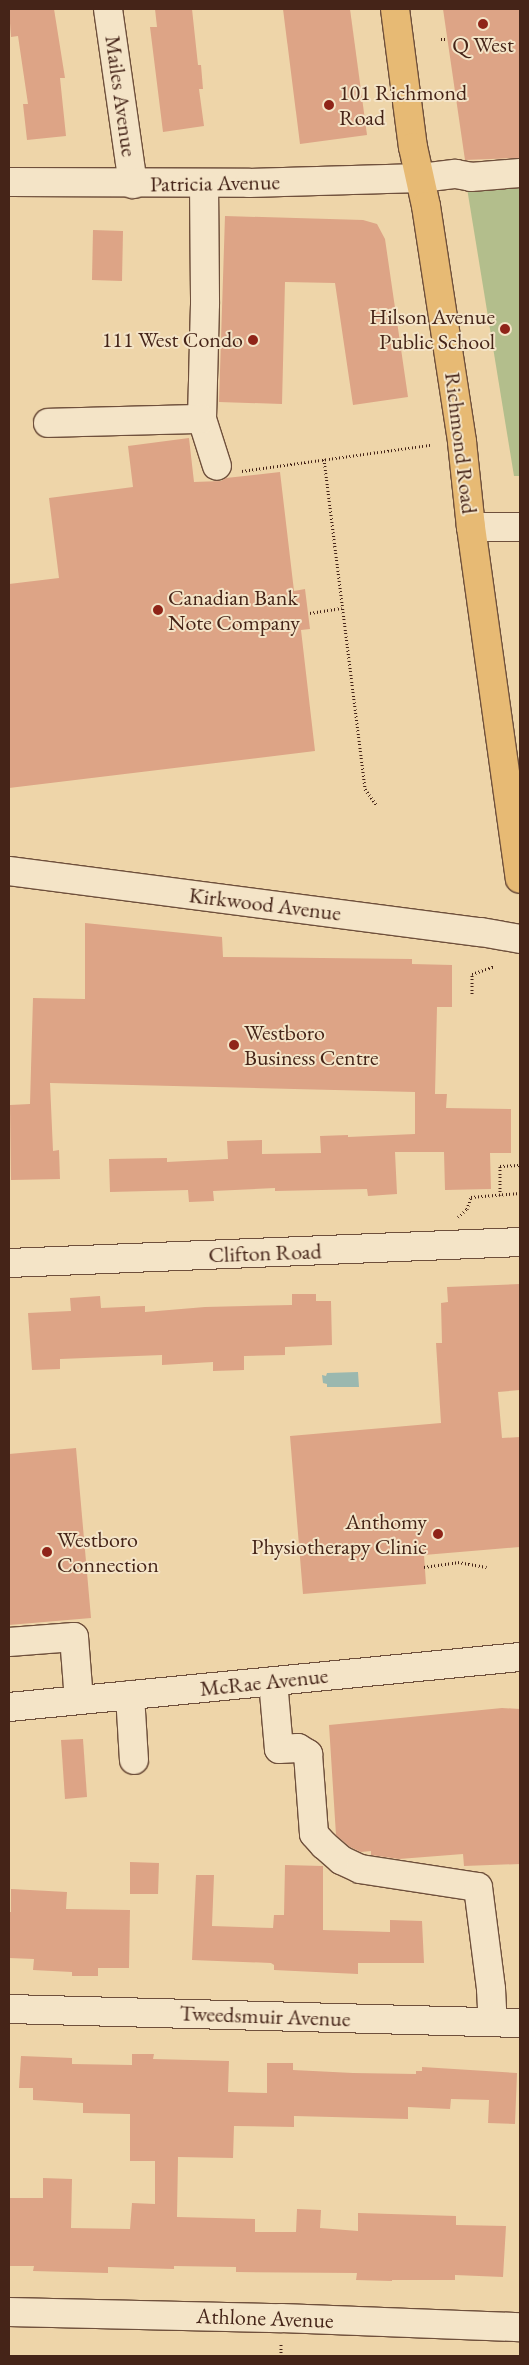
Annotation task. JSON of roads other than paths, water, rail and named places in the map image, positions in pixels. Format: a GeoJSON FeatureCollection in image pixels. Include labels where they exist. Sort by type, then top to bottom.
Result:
{"type":"FeatureCollection","features":[{"type":"Feature","properties":{"kind":"main road","name":"Richmond Road"},"geometry":{"type":"LineString","coordinates":[[395,9],[413,147],[421,178],[462,442],[471,527],[520,879]]}},
{"type":"Feature","properties":{"kind":"street","name":"Mailes Avenue"},"geometry":{"type":"LineString","coordinates":[[108,9],[133,184]]}},
{"type":"Feature","properties":{"kind":"street","name":"Patricia Avenue"},"geometry":{"type":"LineString","coordinates":[[9,182],[204,183],[421,178],[456,174],[471,177],[520,173]]}},
{"type":"Feature","properties":{"kind":"street"},"geometry":{"type":"LineString","coordinates":[[204,183],[205,304],[202,419],[217,466]]}},
{"type":"Feature","properties":{"kind":"street"},"geometry":{"type":"LineString","coordinates":[[48,423],[202,419]]}},
{"type":"Feature","properties":{"kind":"street"},"geometry":{"type":"LineString","coordinates":[[471,527],[520,528]]}},
{"type":"Feature","properties":{"kind":"street","name":"Kirkwood Avenue"},"geometry":{"type":"LineString","coordinates":[[9,871],[481,932],[520,940]]}},
{"type":"Feature","properties":{"kind":"street","name":"Clifton Road"},"geometry":{"type":"LineString","coordinates":[[9,1263],[520,1242]]}},
{"type":"Feature","properties":{"kind":"street"},"geometry":{"type":"LineString","coordinates":[[9,1642],[74,1629],[79,1700]]}},
{"type":"Feature","properties":{"kind":"street","name":"McRae Avenue"},"geometry":{"type":"LineString","coordinates":[[9,1707],[520,1657]]}},
{"type":"Feature","properties":{"kind":"street"},"geometry":{"type":"LineString","coordinates":[[273,1681],[279,1749],[298,1748],[308,1754],[314,1834],[341,1860],[360,1869],[478,1887],[492,1989],[493,2022]]}},
{"type":"Feature","properties":{"kind":"street"},"geometry":{"type":"LineString","coordinates":[[130,1695],[134,1760]]}},
{"type":"Feature","properties":{"kind":"street","name":"Tweedsmuir Avenue"},"geometry":{"type":"LineString","coordinates":[[9,2009],[520,2023]]}},
{"type":"Feature","properties":{"kind":"street","name":"Athlone Avenue"},"geometry":{"type":"LineString","coordinates":[[9,2312],[520,2327]]}},
{"type":"Feature","properties":{"kind":"water"},"geometry":{"type":"Polygon","coordinates":[[[358,1372],[359,1387],[327,1387],[327,1384],[323,1383],[322,1375],[326,1376],[327,1373],[358,1372]]]}},
{"type":"Feature","properties":{"kind":"place","name":"Q West"},"geometry":{"type":"Point","coordinates":[483,24]}},
{"type":"Feature","properties":{"kind":"place","name":"101 Richmond Road"},"geometry":{"type":"Point","coordinates":[329,105]}},
{"type":"Feature","properties":{"kind":"place","name":"Hilson Avenue Public School"},"geometry":{"type":"Point","coordinates":[505,329]}},
{"type":"Feature","properties":{"kind":"place","name":"111 West Condo"},"geometry":{"type":"Point","coordinates":[253,340]}},
{"type":"Feature","properties":{"kind":"place","name":"Canadian Bank Note Company"},"geometry":{"type":"Point","coordinates":[158,610]}},
{"type":"Feature","properties":{"kind":"place","name":"Westboro Business Centre"},"geometry":{"type":"Point","coordinates":[234,1045]}},
{"type":"Feature","properties":{"kind":"place","name":"Anthomy Physiotherapy Clinic"},"geometry":{"type":"Point","coordinates":[438,1534]}},
{"type":"Feature","properties":{"kind":"place","name":"Westboro Connection"},"geometry":{"type":"Point","coordinates":[47,1552]}}]}
